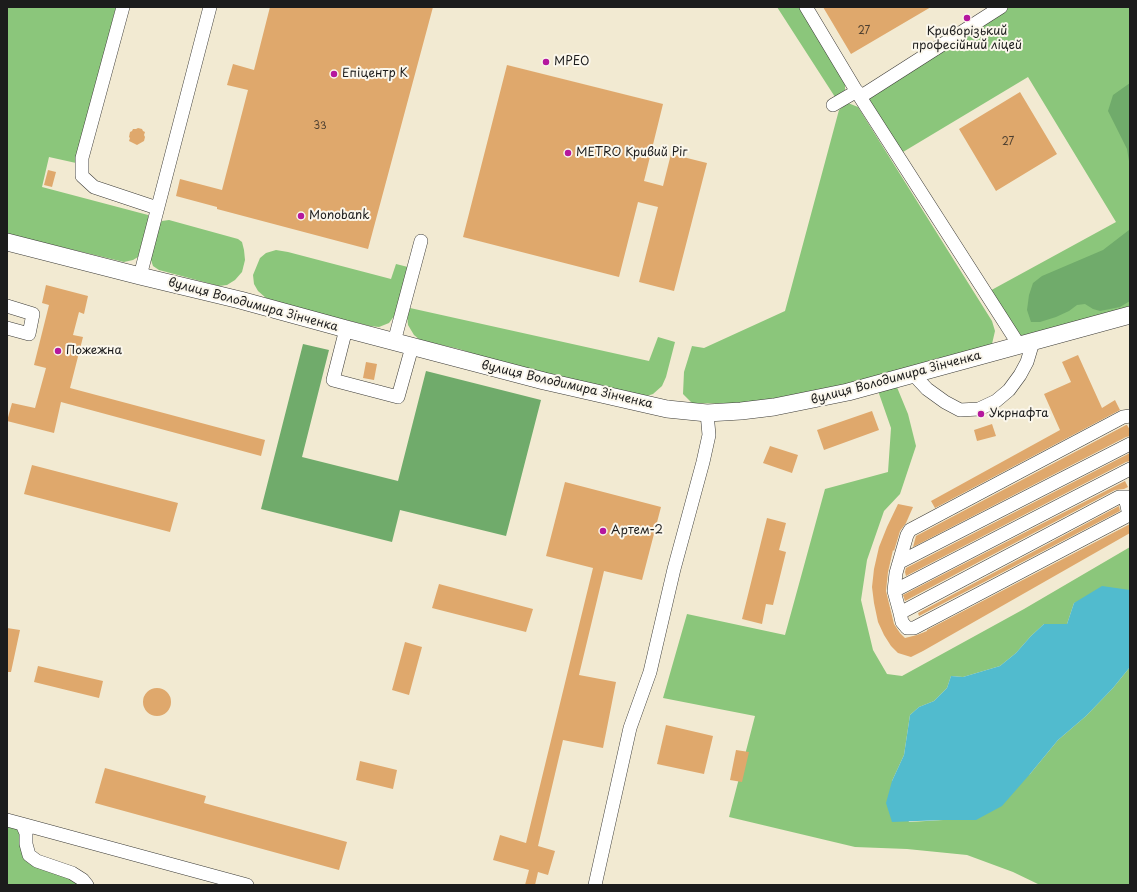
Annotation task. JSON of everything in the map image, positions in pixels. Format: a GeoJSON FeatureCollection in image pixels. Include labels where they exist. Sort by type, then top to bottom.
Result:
{"type":"FeatureCollection","features":[{"type":"Feature","properties":{"kind":"main road","name":"вулиця Володимира Зінченка"},"geometry":{"type":"LineString","coordinates":[[7,242],[240,300],[544,381],[659,407],[707,413],[774,407],[848,392],[1130,315]]}},
{"type":"Feature","properties":{"kind":"lane"},"geometry":{"type":"LineString","coordinates":[[123,7],[82,158],[82,176],[94,187],[157,208]]}},
{"type":"Feature","properties":{"kind":"lane"},"geometry":{"type":"LineString","coordinates":[[140,276],[210,7]]}},
{"type":"Feature","properties":{"kind":"lane"},"geometry":{"type":"LineString","coordinates":[[806,7],[859,94],[1026,344],[1027,362],[1020,375],[1009,390],[996,401],[979,409],[960,410],[955,408],[927,389],[913,374]]}},
{"type":"Feature","properties":{"kind":"lane"},"geometry":{"type":"LineString","coordinates":[[833,105],[859,94],[1001,7]]}},
{"type":"Feature","properties":{"kind":"lane"},"geometry":{"type":"LineString","coordinates":[[394,342],[421,242]]}},
{"type":"Feature","properties":{"kind":"lane"},"geometry":{"type":"LineString","coordinates":[[7,306],[33,314],[28,334],[7,328]]}},
{"type":"Feature","properties":{"kind":"lane"},"geometry":{"type":"LineString","coordinates":[[346,329],[333,380],[398,397],[412,347]]}},
{"type":"Feature","properties":{"kind":"lane"},"geometry":{"type":"LineString","coordinates":[[595,885],[630,728],[650,672],[674,569],[703,462],[709,435],[707,413]]}},
{"type":"Feature","properties":{"kind":"lane"},"geometry":{"type":"LineString","coordinates":[[900,613],[1119,497],[1127,497],[1129,515],[914,628],[907,628],[902,622],[894,591],[896,573],[907,535],[910,530],[1124,417],[1130,416]]}},
{"type":"Feature","properties":{"kind":"lane"},"geometry":{"type":"LineString","coordinates":[[900,562],[1130,444]]}},
{"type":"Feature","properties":{"kind":"lane"},"geometry":{"type":"LineString","coordinates":[[894,591],[1130,469]]}},
{"type":"Feature","properties":{"kind":"lane"},"geometry":{"type":"LineString","coordinates":[[7,820],[247,885]]}},
{"type":"Feature","properties":{"kind":"lane"},"geometry":{"type":"LineString","coordinates":[[22,824],[26,833],[26,844],[30,855],[37,861],[72,873],[83,880],[87,885]]}},
{"type":"Feature","properties":{"kind":"green space"},"geometry":{"type":"Polygon","coordinates":[[[7,7],[116,7],[76,163],[49,157],[42,187],[148,215],[148,221],[138,257],[133,260],[124,262],[7,234],[7,7]]]}},
{"type":"Feature","properties":{"kind":"green space"},"geometry":{"type":"Polygon","coordinates":[[[777,7],[799,7],[845,82],[845,90],[835,97],[777,7]]]}},
{"type":"Feature","properties":{"kind":"green space"},"geometry":{"type":"Polygon","coordinates":[[[1001,7],[1130,7],[1130,315],[1019,345],[986,293],[1116,222],[1028,77],[898,155],[860,97],[1001,7]]]}},
{"type":"Feature","properties":{"kind":"green space"},"geometry":{"type":"Polygon","coordinates":[[[1130,83],[1130,167],[1127,149],[1108,111],[1113,95],[1130,83]]]}},
{"type":"Feature","properties":{"kind":"green space"},"geometry":{"type":"Polygon","coordinates":[[[848,103],[858,107],[992,321],[995,331],[992,344],[848,386],[773,400],[742,404],[692,403],[683,394],[684,372],[692,346],[704,348],[785,311],[839,110],[848,103]]]}},
{"type":"Feature","properties":{"kind":"green space"},"geometry":{"type":"Polygon","coordinates":[[[169,220],[238,239],[242,242],[244,250],[245,260],[242,272],[235,280],[227,285],[219,286],[159,270],[153,266],[150,257],[160,224],[162,221],[169,220]]]}},
{"type":"Feature","properties":{"kind":"green space"},"geometry":{"type":"Polygon","coordinates":[[[1130,226],[1130,301],[1120,307],[1100,311],[1085,304],[1077,305],[1069,311],[1056,317],[1040,322],[1031,322],[1027,310],[1029,295],[1033,283],[1042,276],[1103,250],[1129,230],[1130,226]]]}},
{"type":"Feature","properties":{"kind":"green space"},"geometry":{"type":"Polygon","coordinates":[[[276,250],[391,279],[396,264],[408,267],[395,315],[389,323],[379,327],[370,326],[334,317],[327,317],[266,298],[258,291],[254,284],[253,275],[260,258],[266,253],[276,250]]]}},
{"type":"Feature","properties":{"kind":"green space"},"geometry":{"type":"Polygon","coordinates":[[[410,308],[649,361],[658,337],[675,342],[666,377],[662,386],[653,394],[644,397],[511,366],[459,349],[420,340],[414,335],[408,325],[407,316],[410,308]]]}},
{"type":"Feature","properties":{"kind":"green space"},"geometry":{"type":"Polygon","coordinates":[[[303,344],[329,350],[302,457],[398,481],[426,371],[541,400],[506,536],[400,510],[392,542],[261,509],[303,344]]]}},
{"type":"Feature","properties":{"kind":"green space"},"geometry":{"type":"Polygon","coordinates":[[[894,380],[908,414],[916,446],[900,494],[884,511],[867,560],[861,600],[873,650],[887,674],[902,676],[1024,609],[1130,547],[1130,590],[1074,603],[1067,624],[1044,624],[1016,653],[1000,666],[963,677],[951,676],[947,688],[934,701],[919,707],[910,715],[904,755],[892,781],[909,822],[943,820],[1030,774],[1058,740],[1086,716],[1113,688],[1130,667],[1130,885],[1040,885],[1013,872],[967,855],[907,849],[855,847],[729,817],[755,716],[663,698],[687,614],[785,635],[825,489],[888,472],[891,428],[876,385],[894,380]]]}},
{"type":"Feature","properties":{"kind":"green space"},"geometry":{"type":"Polygon","coordinates":[[[7,820],[22,824],[29,855],[87,885],[7,885],[7,820]]]}},
{"type":"Feature","properties":{"kind":"water"},"geometry":{"type":"Polygon","coordinates":[[[1102,586],[1130,590],[1130,667],[1113,688],[1086,716],[1058,740],[1002,806],[976,820],[892,822],[886,803],[892,781],[904,755],[910,715],[919,707],[934,701],[947,688],[951,676],[963,677],[1000,666],[1016,653],[1044,624],[1067,624],[1074,603],[1102,586]]]}},
{"type":"Feature","properties":{"kind":"building"},"geometry":{"type":"Polygon","coordinates":[[[270,7],[433,7],[368,249],[217,209],[217,207],[176,196],[180,179],[222,190],[248,90],[227,85],[233,64],[254,70],[270,7]]]}},
{"type":"Feature","properties":{"kind":"building"},"geometry":{"type":"Polygon","coordinates":[[[823,7],[931,7],[851,54],[823,7]]]}},
{"type":"Feature","properties":{"kind":"building","name":"METRO Кривий Ріг"},"geometry":{"type":"Polygon","coordinates":[[[507,65],[663,104],[644,181],[663,186],[671,154],[707,163],[674,291],[639,282],[658,207],[638,202],[619,277],[463,237],[507,65]]]}},
{"type":"Feature","properties":{"kind":"building"},"geometry":{"type":"Polygon","coordinates":[[[1020,92],[1057,154],[996,191],[959,129],[1020,92]]]}},
{"type":"Feature","properties":{"kind":"building"},"geometry":{"type":"Polygon","coordinates":[[[138,128],[145,132],[145,137],[144,141],[137,145],[129,141],[129,137],[130,132],[133,129],[138,128]]]}},
{"type":"Feature","properties":{"kind":"building"},"geometry":{"type":"Polygon","coordinates":[[[48,170],[56,172],[52,187],[44,185],[48,170]]]}},
{"type":"Feature","properties":{"kind":"building"},"geometry":{"type":"Polygon","coordinates":[[[46,285],[88,296],[84,314],[79,312],[73,335],[83,337],[70,388],[265,440],[261,456],[61,402],[54,433],[7,421],[12,403],[35,408],[46,368],[34,365],[49,305],[42,303],[46,285]]]}},
{"type":"Feature","properties":{"kind":"building"},"geometry":{"type":"Polygon","coordinates":[[[1078,355],[1102,408],[1115,400],[1120,410],[935,508],[931,501],[1060,430],[1044,394],[1071,382],[1062,362],[1078,355]]]}},
{"type":"Feature","properties":{"kind":"building"},"geometry":{"type":"Polygon","coordinates":[[[366,362],[377,364],[374,380],[363,378],[366,362]]]}},
{"type":"Feature","properties":{"kind":"building"},"geometry":{"type":"Polygon","coordinates":[[[872,411],[879,430],[824,450],[817,430],[872,411]]]}},
{"type":"Feature","properties":{"kind":"building"},"geometry":{"type":"Polygon","coordinates":[[[992,424],[996,436],[977,441],[974,430],[992,424]]]}},
{"type":"Feature","properties":{"kind":"building"},"geometry":{"type":"Polygon","coordinates":[[[1126,425],[1130,430],[1130,436],[913,547],[916,536],[1126,425]]]}},
{"type":"Feature","properties":{"kind":"building"},"geometry":{"type":"Polygon","coordinates":[[[770,446],[798,455],[792,473],[763,463],[770,446]]]}},
{"type":"Feature","properties":{"kind":"building"},"geometry":{"type":"Polygon","coordinates":[[[1130,453],[1130,461],[906,576],[906,568],[1130,453]]]}},
{"type":"Feature","properties":{"kind":"building"},"geometry":{"type":"Polygon","coordinates":[[[32,465],[178,503],[170,532],[24,494],[32,465]]]}},
{"type":"Feature","properties":{"kind":"building"},"geometry":{"type":"Polygon","coordinates":[[[1125,481],[1128,487],[1115,490],[905,601],[903,595],[1125,481]]]}},
{"type":"Feature","properties":{"kind":"building"},"geometry":{"type":"Polygon","coordinates":[[[565,482],[661,507],[642,580],[604,571],[579,675],[616,682],[603,748],[563,740],[538,846],[555,851],[548,875],[538,872],[535,885],[525,885],[529,870],[493,860],[500,835],[526,843],[593,568],[546,556],[565,482]]]}},
{"type":"Feature","properties":{"kind":"building"},"geometry":{"type":"Polygon","coordinates":[[[898,504],[913,507],[906,523],[900,531],[894,551],[893,550],[888,572],[886,591],[894,624],[905,638],[927,631],[1130,524],[1130,533],[911,657],[898,653],[891,646],[884,635],[878,622],[872,587],[879,547],[898,504]]]}},
{"type":"Feature","properties":{"kind":"building"},"geometry":{"type":"Polygon","coordinates":[[[1119,506],[1120,511],[919,616],[918,613],[1119,506]]]}},
{"type":"Feature","properties":{"kind":"building"},"geometry":{"type":"Polygon","coordinates":[[[767,518],[786,523],[779,550],[786,552],[773,605],[766,604],[762,624],[742,619],[767,518]]]}},
{"type":"Feature","properties":{"kind":"building"},"geometry":{"type":"Polygon","coordinates":[[[439,584],[533,609],[526,632],[432,608],[439,584]]]}},
{"type":"Feature","properties":{"kind":"building"},"geometry":{"type":"Polygon","coordinates":[[[7,628],[20,630],[11,672],[7,672],[7,628]]]}},
{"type":"Feature","properties":{"kind":"building"},"geometry":{"type":"Polygon","coordinates":[[[405,642],[422,647],[409,695],[392,690],[405,642]]]}},
{"type":"Feature","properties":{"kind":"building"},"geometry":{"type":"Polygon","coordinates":[[[38,666],[103,681],[99,698],[34,682],[38,666]]]}},
{"type":"Feature","properties":{"kind":"building"},"geometry":{"type":"Polygon","coordinates":[[[157,688],[167,692],[171,702],[167,712],[157,716],[147,712],[143,702],[147,692],[157,688]]]}},
{"type":"Feature","properties":{"kind":"building"},"geometry":{"type":"Polygon","coordinates":[[[666,725],[713,736],[704,774],[657,764],[666,725]]]}},
{"type":"Feature","properties":{"kind":"building"},"geometry":{"type":"Polygon","coordinates":[[[736,750],[749,752],[742,782],[730,780],[736,750]]]}},
{"type":"Feature","properties":{"kind":"building"},"geometry":{"type":"Polygon","coordinates":[[[360,761],[397,770],[393,789],[356,780],[360,761]]]}},
{"type":"Feature","properties":{"kind":"building"},"geometry":{"type":"Polygon","coordinates":[[[105,768],[206,796],[204,803],[347,842],[339,870],[95,803],[105,768]]]}},
{"type":"Feature","properties":{"kind":"place","name":"Криворізький професійний ліцей"},"geometry":{"type":"Point","coordinates":[967,18]}},
{"type":"Feature","properties":{"kind":"place","name":"МРЕО"},"geometry":{"type":"Point","coordinates":[546,62]}},
{"type":"Feature","properties":{"kind":"place","name":"Епіцентр К"},"geometry":{"type":"Point","coordinates":[334,74]}},
{"type":"Feature","properties":{"kind":"place","name":"METRO Кривий Ріг"},"geometry":{"type":"Point","coordinates":[568,153]}},
{"type":"Feature","properties":{"kind":"place","name":"Monobank"},"geometry":{"type":"Point","coordinates":[301,216]}},
{"type":"Feature","properties":{"kind":"place","name":"Пожежна"},"geometry":{"type":"Point","coordinates":[58,351]}},
{"type":"Feature","properties":{"kind":"place","name":"Укрнафта"},"geometry":{"type":"Point","coordinates":[981,414]}},
{"type":"Feature","properties":{"kind":"place","name":"Артем-2"},"geometry":{"type":"Point","coordinates":[603,531]}}]}
